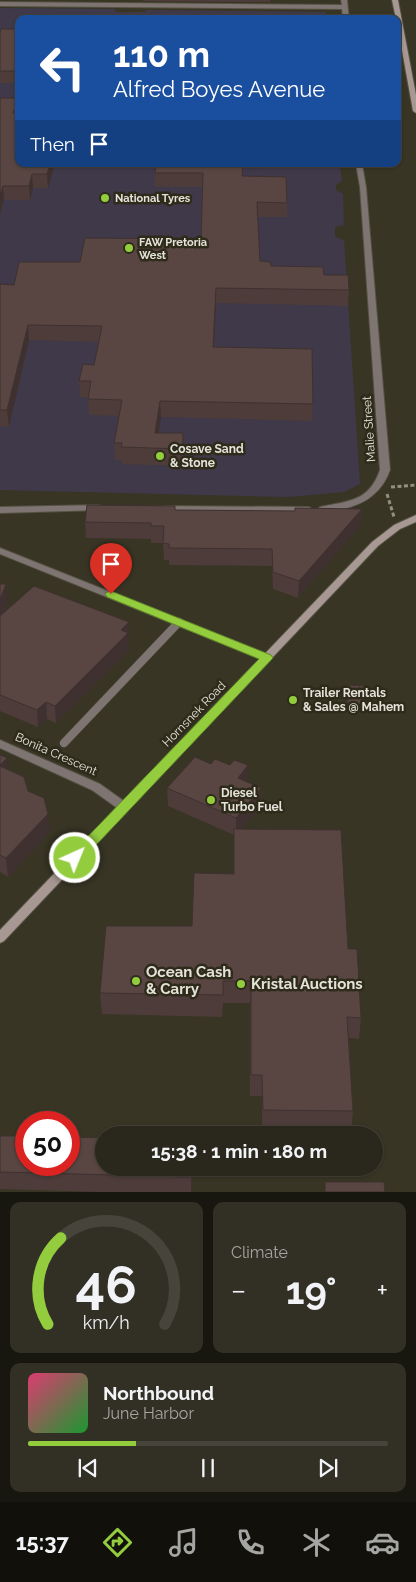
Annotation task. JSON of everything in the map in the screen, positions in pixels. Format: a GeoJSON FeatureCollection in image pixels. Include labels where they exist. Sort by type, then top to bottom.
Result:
{"type":"FeatureCollection","features":[{"type":"Feature","properties":{"kind":"main road"},"geometry":{"type":"LineString","coordinates":[[395,0],[398,15]]}},
{"type":"Feature","properties":{"kind":"main road"},"geometry":{"type":"LineString","coordinates":[[401,32],[416,111]]}},
{"type":"Feature","properties":{"kind":"main road","name":"Hornsnek Road"},"geometry":{"type":"LineString","coordinates":[[0,938],[375,544],[397,527],[416,518]]}},
{"type":"Feature","properties":{"kind":"street"},"geometry":{"type":"LineString","coordinates":[[344,0],[346,15]]}},
{"type":"Feature","properties":{"kind":"street"},"geometry":{"type":"LineString","coordinates":[[0,4],[127,2],[345,7]]}},
{"type":"Feature","properties":{"kind":"street","name":"Malie Street"},"geometry":{"type":"LineString","coordinates":[[150,509],[305,511],[335,509],[361,500],[373,492],[383,479],[384,470],[367,235],[363,188],[359,167]]}},
{"type":"Feature","properties":{"kind":"street"},"geometry":{"type":"LineString","coordinates":[[0,510],[112,509]]}},
{"type":"Feature","properties":{"kind":"street"},"geometry":{"type":"LineString","coordinates":[[0,551],[267,658]]}},
{"type":"Feature","properties":{"kind":"street","name":"Bonita Crescent"},"geometry":{"type":"LineString","coordinates":[[0,744],[96,787],[124,807]]}},
{"type":"Feature","properties":{"kind":"lane"},"geometry":{"type":"LineString","coordinates":[[64,743],[179,622]]}},
{"type":"Feature","properties":{"kind":"path"},"geometry":{"type":"LineString","coordinates":[[397,527],[385,488],[416,485]]}},
{"type":"Feature","properties":{"kind":"shaded area"},"geometry":{"type":"Polygon","coordinates":[[[0,8],[115,9],[115,12],[145,12],[146,10],[326,12],[326,15],[15,15],[15,167],[340,167],[342,181],[336,185],[336,190],[343,194],[344,225],[335,227],[335,237],[344,240],[360,484],[344,492],[288,497],[0,490],[0,8]]]}},
{"type":"Feature","properties":{"kind":"building"},"geometry":{"type":"Polygon","coordinates":[[[1,29],[15,29],[15,71],[0,71],[1,29]]]}},
{"type":"Feature","properties":{"kind":"building"},"geometry":{"type":"Polygon","coordinates":[[[0,98],[15,98],[13,113],[15,113],[15,167],[49,167],[47,174],[32,174],[29,186],[3,186],[0,196],[0,98]]]}},
{"type":"Feature","properties":{"kind":"building"},"geometry":{"type":"Polygon","coordinates":[[[156,167],[243,167],[242,176],[286,177],[287,203],[257,202],[260,261],[270,262],[271,266],[323,267],[324,275],[348,275],[349,290],[216,288],[213,347],[312,349],[313,404],[160,401],[155,433],[183,433],[183,449],[121,447],[122,443],[114,443],[122,400],[88,399],[91,381],[79,381],[83,364],[94,365],[102,326],[28,325],[7,410],[0,410],[0,284],[14,285],[19,262],[80,262],[85,238],[201,239],[203,173],[155,173],[156,167]]]}},
{"type":"Feature","properties":{"kind":"building"},"geometry":{"type":"Polygon","coordinates":[[[87,505],[175,506],[175,510],[295,511],[295,508],[362,509],[299,581],[273,572],[272,549],[169,548],[169,544],[163,543],[164,526],[151,526],[151,523],[85,522],[87,505]]]}},
{"type":"Feature","properties":{"kind":"building"},"geometry":{"type":"Polygon","coordinates":[[[0,584],[6,584],[0,600],[0,584]]]}},
{"type":"Feature","properties":{"kind":"building"},"geometry":{"type":"Polygon","coordinates":[[[34,586],[129,622],[121,630],[128,633],[55,706],[46,702],[37,710],[0,695],[0,616],[34,586]]]}},
{"type":"Feature","properties":{"kind":"building"},"geometry":{"type":"Polygon","coordinates":[[[347,685],[365,686],[365,705],[348,704],[347,685]]]}},
{"type":"Feature","properties":{"kind":"building"},"geometry":{"type":"Polygon","coordinates":[[[0,755],[7,758],[0,765],[0,755]]]}},
{"type":"Feature","properties":{"kind":"building"},"geometry":{"type":"Polygon","coordinates":[[[195,757],[211,764],[215,759],[230,765],[234,760],[248,765],[238,778],[261,788],[236,818],[167,788],[195,757]]]}},
{"type":"Feature","properties":{"kind":"building"},"geometry":{"type":"Polygon","coordinates":[[[0,766],[24,777],[28,791],[44,798],[48,814],[6,858],[0,855],[0,766]]]}},
{"type":"Feature","properties":{"kind":"building"},"geometry":{"type":"Polygon","coordinates":[[[234,829],[341,830],[348,949],[357,949],[361,1018],[347,1017],[353,1111],[263,1110],[262,1075],[251,1075],[251,981],[223,981],[223,995],[100,993],[106,926],[192,926],[194,873],[234,874],[234,829]]]}},
{"type":"Feature","properties":{"kind":"building"},"geometry":{"type":"Polygon","coordinates":[[[0,1136],[15,1136],[15,1172],[0,1172],[0,1136]]]}},
{"type":"Feature","properties":{"kind":"building"},"geometry":{"type":"Polygon","coordinates":[[[80,1137],[95,1138],[95,1174],[80,1174],[80,1137]]]}},
{"type":"Feature","properties":{"kind":"building"},"geometry":{"type":"Polygon","coordinates":[[[153,1176],[191,1176],[191,1177],[153,1176]]]}},
{"type":"Feature","properties":{"kind":"building"},"geometry":{"type":"Polygon","coordinates":[[[325,1182],[384,1182],[385,1192],[325,1192],[325,1182]]]}},
{"type":"Feature","properties":{"kind":"place","name":"National Tyres"},"geometry":{"type":"Point","coordinates":[105,198]}},
{"type":"Feature","properties":{"kind":"place","name":"FAW Pretoria West"},"geometry":{"type":"Point","coordinates":[129,248]}},
{"type":"Feature","properties":{"kind":"place","name":"Cosave Sand & Stone"},"geometry":{"type":"Point","coordinates":[160,456]}},
{"type":"Feature","properties":{"kind":"place","name":"Trailer Rentals & Sales @ Mahem"},"geometry":{"type":"Point","coordinates":[293,700]}},
{"type":"Feature","properties":{"kind":"place","name":"Diesel Turbo Fuel"},"geometry":{"type":"Point","coordinates":[211,800]}},
{"type":"Feature","properties":{"kind":"place","name":"Ocean Cash & Carry"},"geometry":{"type":"Point","coordinates":[136,981]}},
{"type":"Feature","properties":{"kind":"place","name":"Kristal Auctions"},"geometry":{"type":"Point","coordinates":[241,984]}},
{"type":"Feature","properties":{"kind":"route"},"geometry":{"type":"LineString","coordinates":[[75,858],[267,658],[111,594]]}}]}
